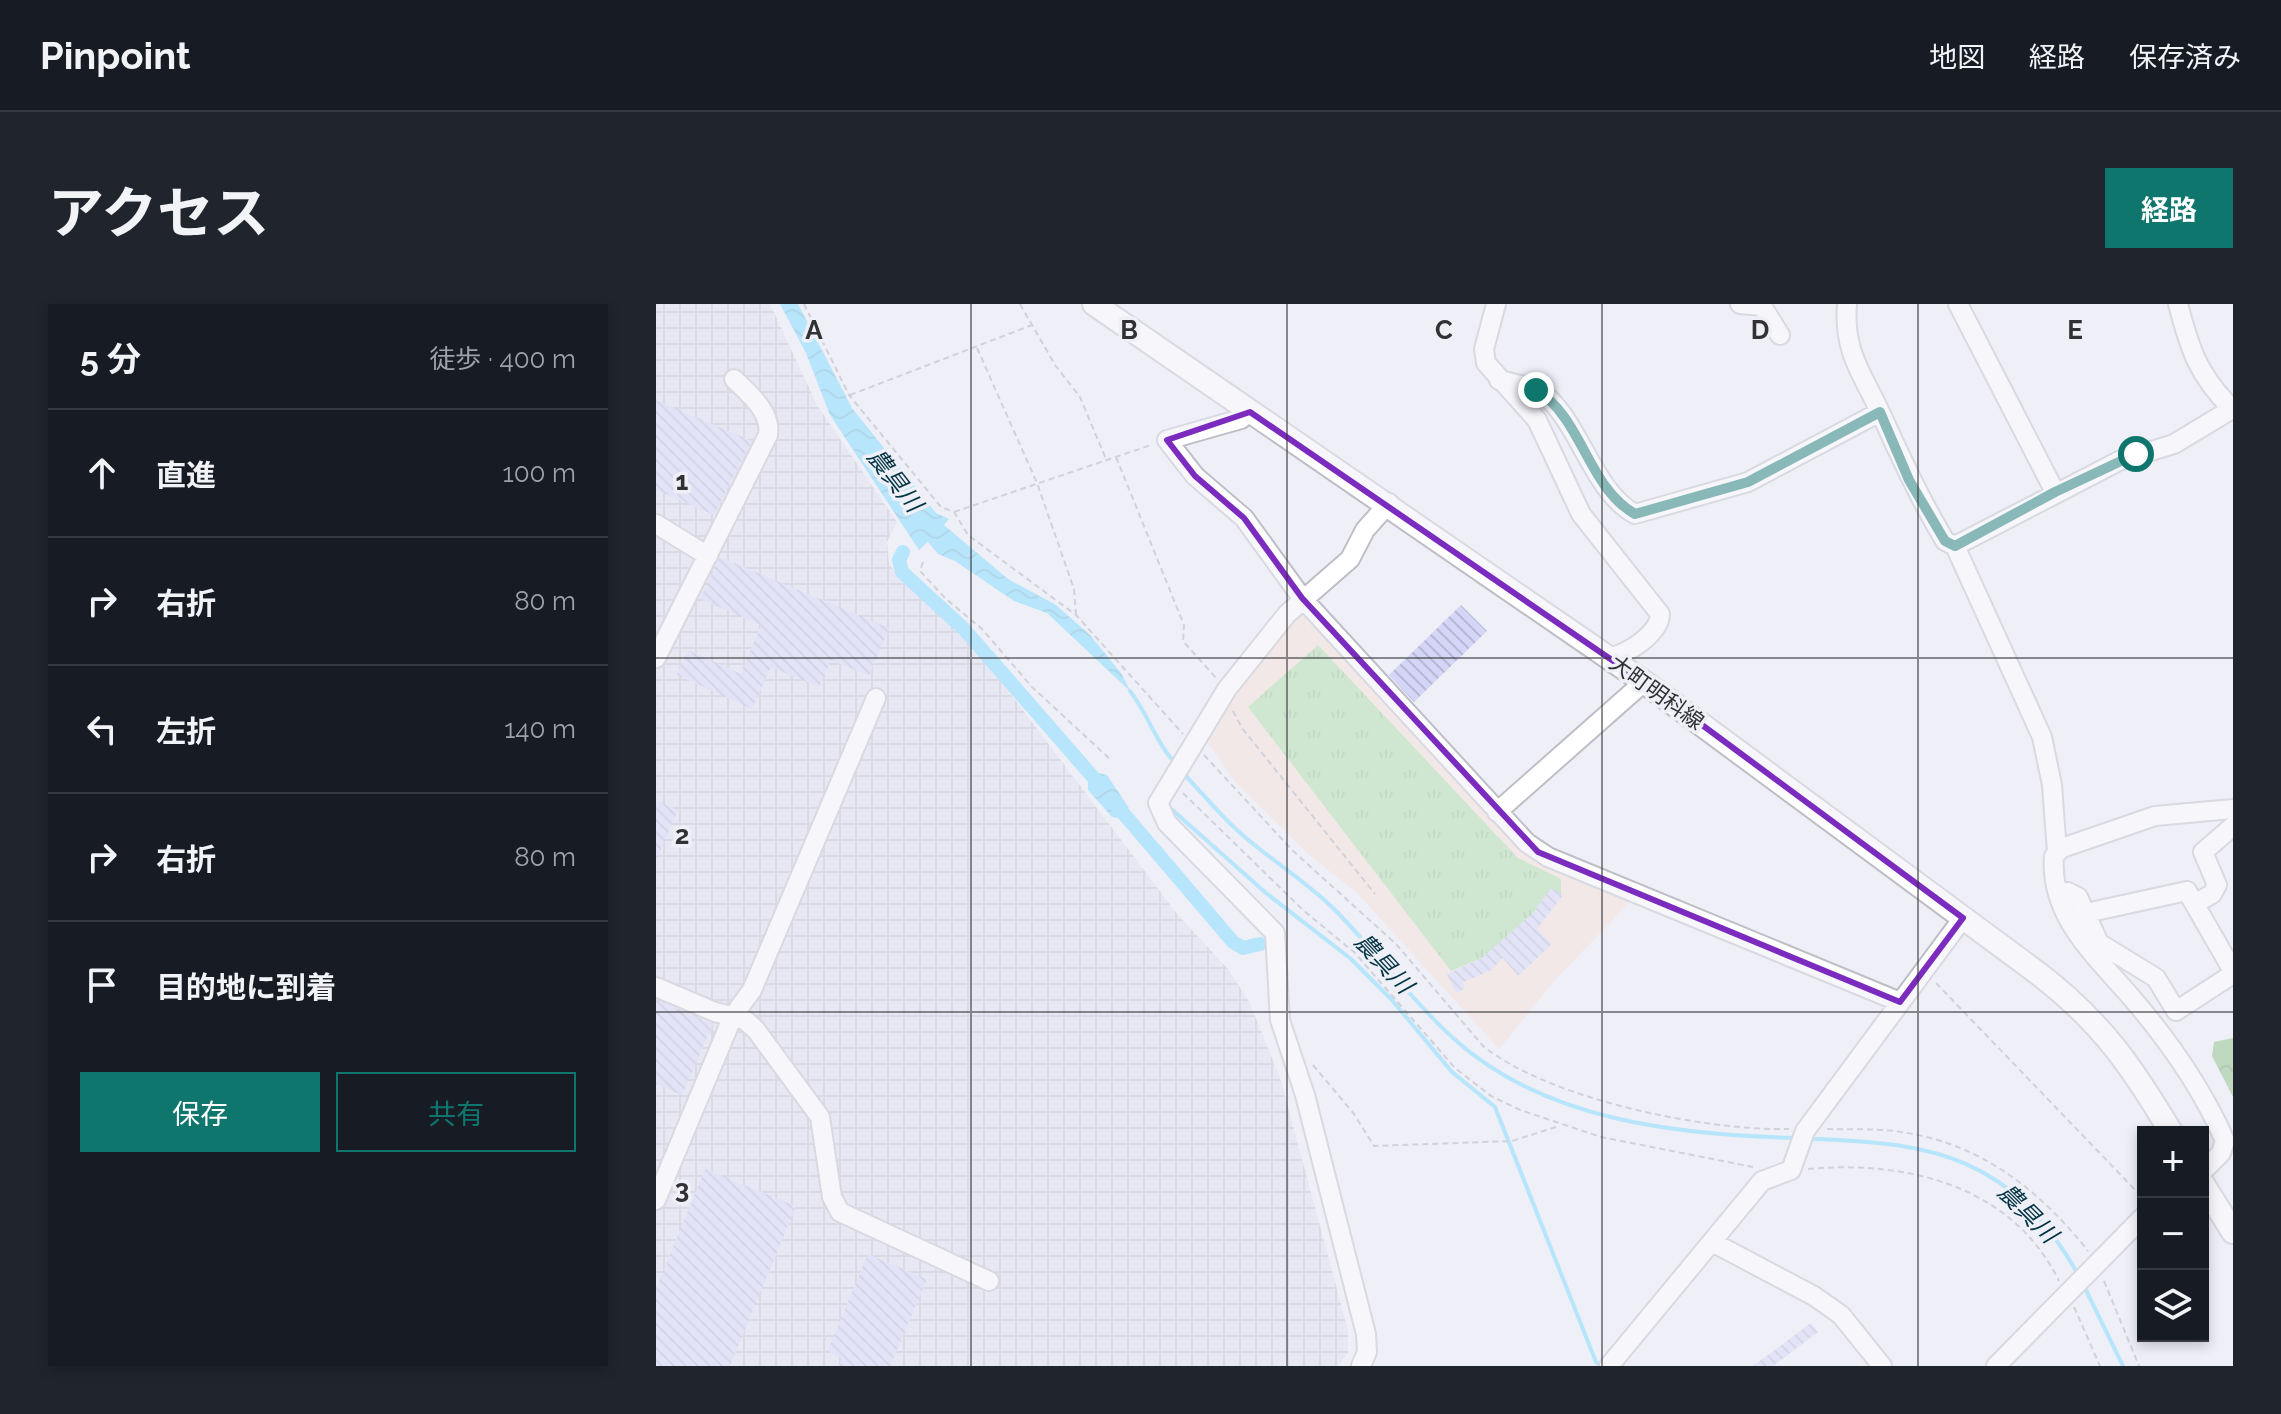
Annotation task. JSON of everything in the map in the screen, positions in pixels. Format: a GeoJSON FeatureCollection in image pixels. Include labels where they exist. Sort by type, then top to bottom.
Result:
{"type":"FeatureCollection","features":[{"type":"Feature","properties":{"kind":"main road","name":"大町明科線"},"geometry":{"type":"LineString","coordinates":[[1094,304],[1389,503],[1609,657],[2080,1006],[2139,1078],[2167,1126]]}},
{"type":"Feature","properties":{"kind":"main road"},"geometry":{"type":"LineString","coordinates":[[2209,1194],[2233,1232]]}},
{"type":"Feature","properties":{"kind":"street"},"geometry":{"type":"LineString","coordinates":[[1496,304],[1484,349],[1486,363],[1537,420],[1581,514],[1658,607],[1660,620],[1656,627],[1624,657],[1609,657]]}},
{"type":"Feature","properties":{"kind":"street"},"geometry":{"type":"LineString","coordinates":[[1740,304],[1762,306],[1780,335]]}},
{"type":"Feature","properties":{"kind":"street"},"geometry":{"type":"LineString","coordinates":[[1847,304],[1848,338],[1859,375],[1880,412],[1909,480],[1945,541],[1955,546],[2042,737],[2052,785],[2057,852],[2053,865],[2058,894],[2081,943],[2131,997],[2210,1107],[2225,1141],[2221,1153],[2209,1165]]}},
{"type":"Feature","properties":{"kind":"street"},"geometry":{"type":"LineString","coordinates":[[1958,304],[2055,492]]}},
{"type":"Feature","properties":{"kind":"street"},"geometry":{"type":"LineString","coordinates":[[1955,546],[2055,492],[2136,454],[2174,444],[2232,409],[2210,387],[2197,366],[2178,304]]}},
{"type":"Feature","properties":{"kind":"street"},"geometry":{"type":"LineString","coordinates":[[656,658],[768,435],[770,425],[763,411],[734,379]]}},
{"type":"Feature","properties":{"kind":"street"},"geometry":{"type":"LineString","coordinates":[[1499,380],[1545,395],[1564,418],[1593,467],[1627,510],[1635,514],[1748,482],[1880,412]]}},
{"type":"Feature","properties":{"kind":"street"},"geometry":{"type":"LineString","coordinates":[[1250,412],[1241,419],[1167,440],[1195,476],[1244,518],[1302,598],[1527,843],[1548,857],[1900,1002]]}},
{"type":"Feature","properties":{"kind":"street"},"geometry":{"type":"LineString","coordinates":[[1361,1366],[1367,1352],[1366,1334],[1305,1095],[1279,1010],[1279,957],[1275,933],[1159,813],[1161,794],[1227,689],[1302,598],[1350,559],[1365,530],[1389,503]]}},
{"type":"Feature","properties":{"kind":"street"},"geometry":{"type":"LineString","coordinates":[[656,524],[708,556]]}},
{"type":"Feature","properties":{"kind":"street"},"geometry":{"type":"LineString","coordinates":[[1497,812],[1644,682]]}},
{"type":"Feature","properties":{"kind":"street"},"geometry":{"type":"LineString","coordinates":[[656,1200],[733,1016],[752,990],[876,698]]}},
{"type":"Feature","properties":{"kind":"street"},"geometry":{"type":"LineString","coordinates":[[2057,852],[2155,816],[2233,809]]}},
{"type":"Feature","properties":{"kind":"street"},"geometry":{"type":"LineString","coordinates":[[2196,903],[2212,894],[2217,885],[2203,852],[2233,826]]}},
{"type":"Feature","properties":{"kind":"street"},"geometry":{"type":"LineString","coordinates":[[2058,894],[2068,892],[2078,897],[2099,943],[2156,978],[2176,1011],[2233,973],[2187,891],[2086,913]]}},
{"type":"Feature","properties":{"kind":"street"},"geometry":{"type":"LineString","coordinates":[[1609,1366],[1768,1178],[1792,1168],[1806,1129],[1963,918]]}},
{"type":"Feature","properties":{"kind":"street"},"geometry":{"type":"LineString","coordinates":[[656,987],[715,1012],[733,1016],[756,1030],[816,1110],[832,1197],[840,1212],[989,1281]]}},
{"type":"Feature","properties":{"kind":"street"},"geometry":{"type":"LineString","coordinates":[[1996,1366],[2137,1223]]}},
{"type":"Feature","properties":{"kind":"street"},"geometry":{"type":"LineString","coordinates":[[1712,1242],[1814,1296],[1841,1315],[1882,1366]]}},
{"type":"Feature","properties":{"kind":"path"},"geometry":{"type":"LineString","coordinates":[[804,304],[849,395],[941,507],[954,512],[968,535],[1076,615],[1234,790],[1292,850],[1396,944],[1483,1046],[1500,1060],[1561,1086],[1684,1119],[1749,1130],[1901,1132],[1975,1153],[1999,1165],[2040,1199],[2095,1264],[2139,1366]]}},
{"type":"Feature","properties":{"kind":"path"},"geometry":{"type":"LineString","coordinates":[[1020,304],[1066,381],[1080,397],[1106,460]]}},
{"type":"Feature","properties":{"kind":"path"},"geometry":{"type":"LineString","coordinates":[[849,395],[1032,325]]}},
{"type":"Feature","properties":{"kind":"path"},"geometry":{"type":"LineString","coordinates":[[977,348],[1037,483],[1074,589],[1076,615]]}},
{"type":"Feature","properties":{"kind":"path"},"geometry":{"type":"LineString","coordinates":[[954,512],[1167,440]]}},
{"type":"Feature","properties":{"kind":"path"},"geometry":{"type":"LineString","coordinates":[[1116,457],[1184,625],[1183,641],[1227,689],[1231,708],[1242,728],[1375,894]]}},
{"type":"Feature","properties":{"kind":"path"},"geometry":{"type":"LineString","coordinates":[[923,562],[920,571],[945,598],[982,629],[1032,687],[1111,760]]}},
{"type":"Feature","properties":{"kind":"path"},"geometry":{"type":"LineString","coordinates":[[1172,780],[1303,910],[1355,953],[1455,1068],[1491,1096],[1561,1125],[1646,1149],[1760,1168],[1768,1178]]}},
{"type":"Feature","properties":{"kind":"path"},"geometry":{"type":"LineString","coordinates":[[1924,971],[2137,1192]]}},
{"type":"Feature","properties":{"kind":"path"},"geometry":{"type":"LineString","coordinates":[[1287,1044],[1329,1083],[1374,1146],[1512,1141],[1540,1135],[1561,1125]]}},
{"type":"Feature","properties":{"kind":"path"},"geometry":{"type":"LineString","coordinates":[[1792,1168],[1887,1169],[1966,1189],[1986,1200],[2038,1247],[2083,1323],[2100,1366]]}},
{"type":"Feature","properties":{"kind":"highlighted area"},"geometry":{"type":"Polygon","coordinates":[[[1250,412],[1644,682],[1963,918],[1900,1002],[1538,852],[1302,598],[1244,518],[1195,476],[1167,440],[1250,412]]]}},
{"type":"Feature","properties":{"kind":"shaded area"},"geometry":{"type":"Polygon","coordinates":[[[656,304],[770,304],[817,405],[897,522],[887,542],[889,563],[894,571],[969,639],[1178,915],[1228,969],[1250,1003],[1281,1081],[1348,1330],[1348,1353],[1338,1366],[656,1366],[656,304]]]}},
{"type":"Feature","properties":{"kind":"shaded area"},"geometry":{"type":"Polygon","coordinates":[[[1295,614],[1311,614],[1513,836],[1633,899],[1556,979],[1499,1049],[1357,893],[1308,854],[1236,783],[1211,747],[1201,739],[1221,704],[1295,614]]]}},
{"type":"Feature","properties":{"kind":"green space"},"geometry":{"type":"Polygon","coordinates":[[[1318,645],[1518,858],[1561,879],[1561,894],[1482,958],[1451,971],[1248,707],[1318,645]]]}},
{"type":"Feature","properties":{"kind":"green space"},"geometry":{"type":"Polygon","coordinates":[[[2233,1038],[2233,1097],[2212,1056],[2214,1042],[2233,1038]]]}},
{"type":"Feature","properties":{"kind":"water"},"geometry":{"type":"Polygon","coordinates":[[[780,304],[798,304],[852,408],[936,513],[949,519],[944,525],[1008,579],[1056,605],[1090,635],[1121,673],[1131,692],[1047,613],[1014,601],[955,561],[938,554],[928,542],[919,550],[830,415],[806,353],[780,304]]]}},
{"type":"Feature","properties":{"kind":"water"},"geometry":{"type":"Polygon","coordinates":[[[1088,770],[1107,775],[1129,808],[1117,818],[1112,817],[1088,790],[1088,770]]]}},
{"type":"Feature","properties":{"kind":"building"},"geometry":{"type":"Polygon","coordinates":[[[656,400],[752,441],[714,515],[656,490],[656,400]]]}},
{"type":"Feature","properties":{"kind":"building"},"geometry":{"type":"Polygon","coordinates":[[[720,557],[889,628],[869,676],[831,660],[819,687],[771,667],[752,709],[677,675],[688,650],[741,674],[761,625],[700,599],[720,557]]]}},
{"type":"Feature","properties":{"kind":"building"},"geometry":{"type":"Polygon","coordinates":[[[1461,605],[1487,631],[1414,702],[1389,675],[1461,605]]]}},
{"type":"Feature","properties":{"kind":"building"},"geometry":{"type":"Polygon","coordinates":[[[656,800],[678,810],[656,861],[656,800]]]}},
{"type":"Feature","properties":{"kind":"building"},"geometry":{"type":"Polygon","coordinates":[[[1551,888],[1563,895],[1537,929],[1552,944],[1518,976],[1503,958],[1490,971],[1463,982],[1465,988],[1456,993],[1447,974],[1482,958],[1533,913],[1551,888]]]}},
{"type":"Feature","properties":{"kind":"building"},"geometry":{"type":"Polygon","coordinates":[[[656,1000],[713,1024],[682,1095],[656,1084],[656,1000]]]}},
{"type":"Feature","properties":{"kind":"building"},"geometry":{"type":"Polygon","coordinates":[[[705,1169],[796,1206],[730,1366],[656,1366],[656,1289],[705,1169]]]}},
{"type":"Feature","properties":{"kind":"building"},"geometry":{"type":"Polygon","coordinates":[[[868,1254],[927,1279],[890,1366],[838,1366],[842,1358],[827,1352],[868,1254]]]}},
{"type":"Feature","properties":{"kind":"building"},"geometry":{"type":"Polygon","coordinates":[[[1811,1323],[1818,1332],[1773,1366],[1753,1366],[1811,1323]]]}},
{"type":"Feature","properties":{"kind":"waterway"},"geometry":{"type":"LineString","coordinates":[[903,552],[899,560],[902,572],[964,629],[1099,784]]}},
{"type":"Feature","properties":{"kind":"waterway","name":"農具川"},"geometry":{"type":"LineString","coordinates":[[1130,691],[1176,764]]}},
{"type":"Feature","properties":{"kind":"waterway","name":"農具川"},"geometry":{"type":"LineString","coordinates":[[1184,774],[1238,831],[1326,901],[1438,1023],[1489,1066],[1529,1088],[1615,1118],[1706,1133],[1796,1138]]}},
{"type":"Feature","properties":{"kind":"waterway"},"geometry":{"type":"LineString","coordinates":[[1112,800],[1233,942],[1243,948],[1260,944]]}},
{"type":"Feature","properties":{"kind":"waterway"},"geometry":{"type":"LineString","coordinates":[[1169,807],[1266,893],[1351,959],[1391,999],[1452,1072],[1495,1107],[1596,1362],[1601,1366]]}},
{"type":"Feature","properties":{"kind":"waterway","name":"農具川"},"geometry":{"type":"LineString","coordinates":[[1809,1139],[1895,1145],[1967,1164],[1998,1182],[2027,1205],[2054,1236],[2079,1276]]}},
{"type":"Feature","properties":{"kind":"waterway","name":"農具川"},"geometry":{"type":"LineString","coordinates":[[2083,1284],[2123,1366]]}},
{"type":"Feature","properties":{"kind":"route"},"geometry":{"type":"LineString","coordinates":[[1536,390],[1545,395],[1564,418],[1593,467],[1627,510],[1635,514],[1748,482],[1880,412],[1909,480],[1945,541],[1955,546],[2055,492],[2136,454]]}}]}
